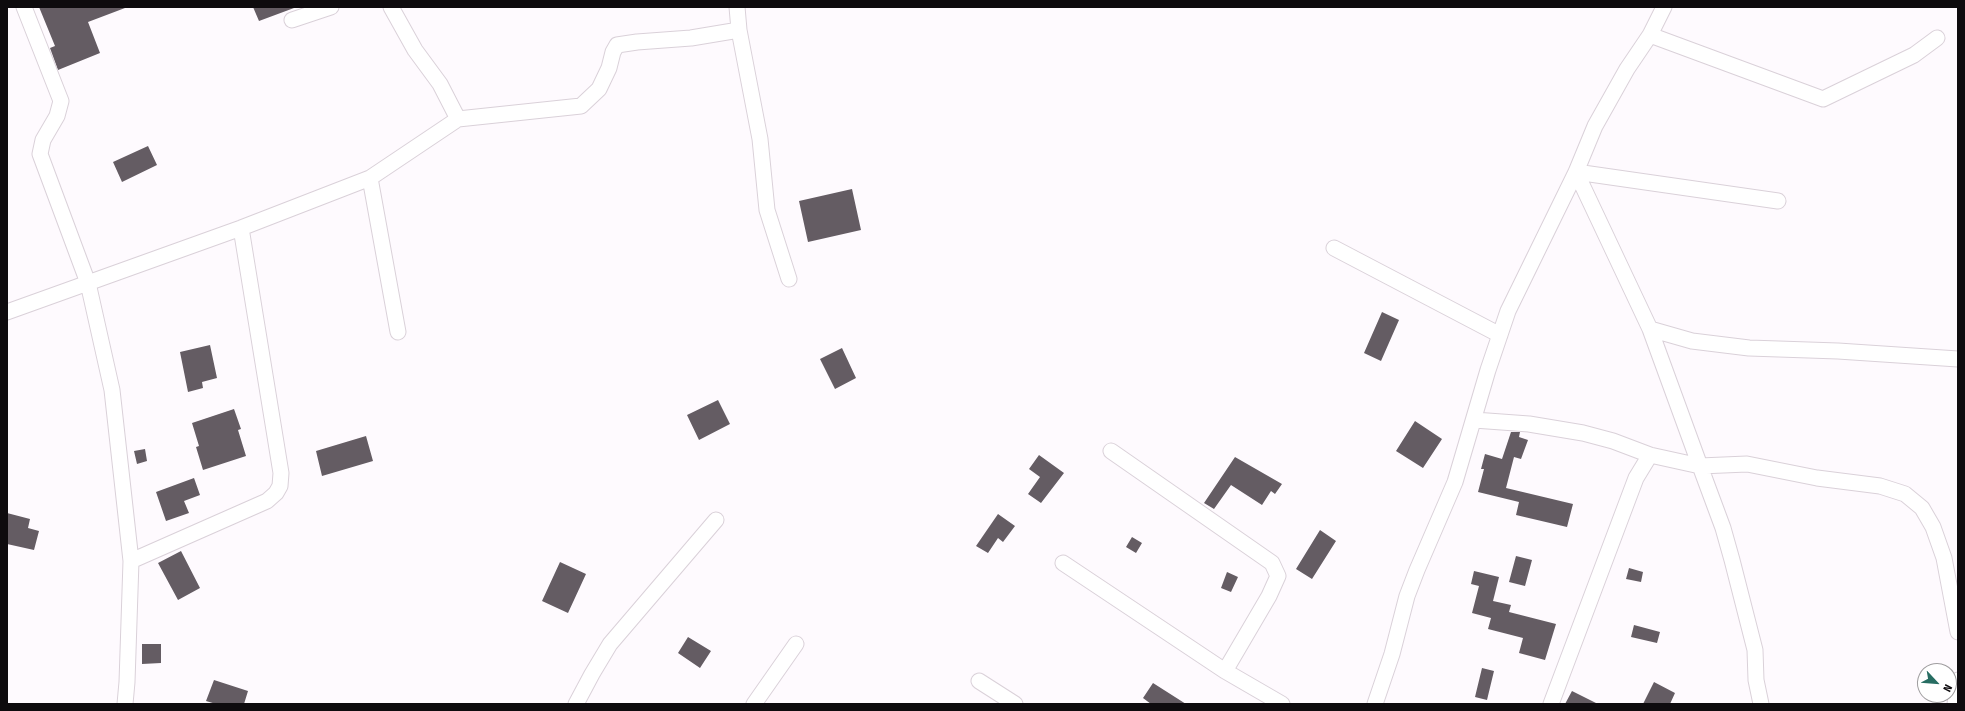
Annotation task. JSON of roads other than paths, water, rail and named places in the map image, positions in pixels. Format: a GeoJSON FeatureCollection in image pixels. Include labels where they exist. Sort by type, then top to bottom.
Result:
{"type":"FeatureCollection","features":[{"type":"Feature","properties":{"kind":"street"},"geometry":{"type":"LineString","coordinates":[[24,7],[60,101],[57,116],[43,140],[40,154],[88,283],[112,390],[131,561],[125,704]]}},
{"type":"Feature","properties":{"kind":"street"},"geometry":{"type":"LineString","coordinates":[[292,20],[331,7]]}},
{"type":"Feature","properties":{"kind":"street"},"geometry":{"type":"LineString","coordinates":[[391,7],[415,50],[440,84],[458,119]]}},
{"type":"Feature","properties":{"kind":"street"},"geometry":{"type":"LineString","coordinates":[[737,7],[739,30],[760,139],[767,210],[789,279]]}},
{"type":"Feature","properties":{"kind":"street"},"geometry":{"type":"LineString","coordinates":[[1375,704],[1392,654],[1410,590],[1455,482],[1488,370],[1508,311],[1576,172],[1595,126],[1627,69],[1650,35],[1664,7]]}},
{"type":"Feature","properties":{"kind":"street"},"geometry":{"type":"LineString","coordinates":[[7,312],[241,228],[370,178],[458,119],[581,106],[599,89],[609,68],[613,52],[617,45],[691,38],[739,30]]}},
{"type":"Feature","properties":{"kind":"street"},"geometry":{"type":"LineString","coordinates":[[1650,35],[1823,98],[1875,75],[1914,55],[1937,38]]}},
{"type":"Feature","properties":{"kind":"street"},"geometry":{"type":"LineString","coordinates":[[1576,172],[1778,201]]}},
{"type":"Feature","properties":{"kind":"street"},"geometry":{"type":"LineString","coordinates":[[1576,172],[1650,329],[1723,528],[1755,650],[1756,680],[1761,704]]}},
{"type":"Feature","properties":{"kind":"street"},"geometry":{"type":"LineString","coordinates":[[370,178],[398,332]]}},
{"type":"Feature","properties":{"kind":"street"},"geometry":{"type":"LineString","coordinates":[[131,561],[267,501],[276,493],[280,486],[281,473],[279,458],[241,228]]}},
{"type":"Feature","properties":{"kind":"street"},"geometry":{"type":"LineString","coordinates":[[1334,248],[1500,335]]}},
{"type":"Feature","properties":{"kind":"street"},"geometry":{"type":"LineString","coordinates":[[1650,329],[1692,342],[1749,348],[1838,351],[1958,359]]}},
{"type":"Feature","properties":{"kind":"street"},"geometry":{"type":"LineString","coordinates":[[1474,420],[1529,424],[1583,433],[1613,441],[1650,455],[1700,466],[1747,464],[1817,478],[1880,486],[1905,494],[1922,508],[1933,527],[1944,558],[1958,632]]}},
{"type":"Feature","properties":{"kind":"street"},"geometry":{"type":"LineString","coordinates":[[1111,451],[1272,562],[1278,576],[1269,596],[1225,671]]}},
{"type":"Feature","properties":{"kind":"street"},"geometry":{"type":"LineString","coordinates":[[1551,704],[1636,478],[1650,455]]}},
{"type":"Feature","properties":{"kind":"street"},"geometry":{"type":"LineString","coordinates":[[576,704],[610,644],[716,520]]}},
{"type":"Feature","properties":{"kind":"street"},"geometry":{"type":"LineString","coordinates":[[1063,563],[1225,671],[1282,704]]}},
{"type":"Feature","properties":{"kind":"street"},"geometry":{"type":"LineString","coordinates":[[754,704],[796,644]]}},
{"type":"Feature","properties":{"kind":"street"},"geometry":{"type":"LineString","coordinates":[[1955,704],[1958,680]]}},
{"type":"Feature","properties":{"kind":"street"},"geometry":{"type":"LineString","coordinates":[[979,681],[1015,704]]}}]}
